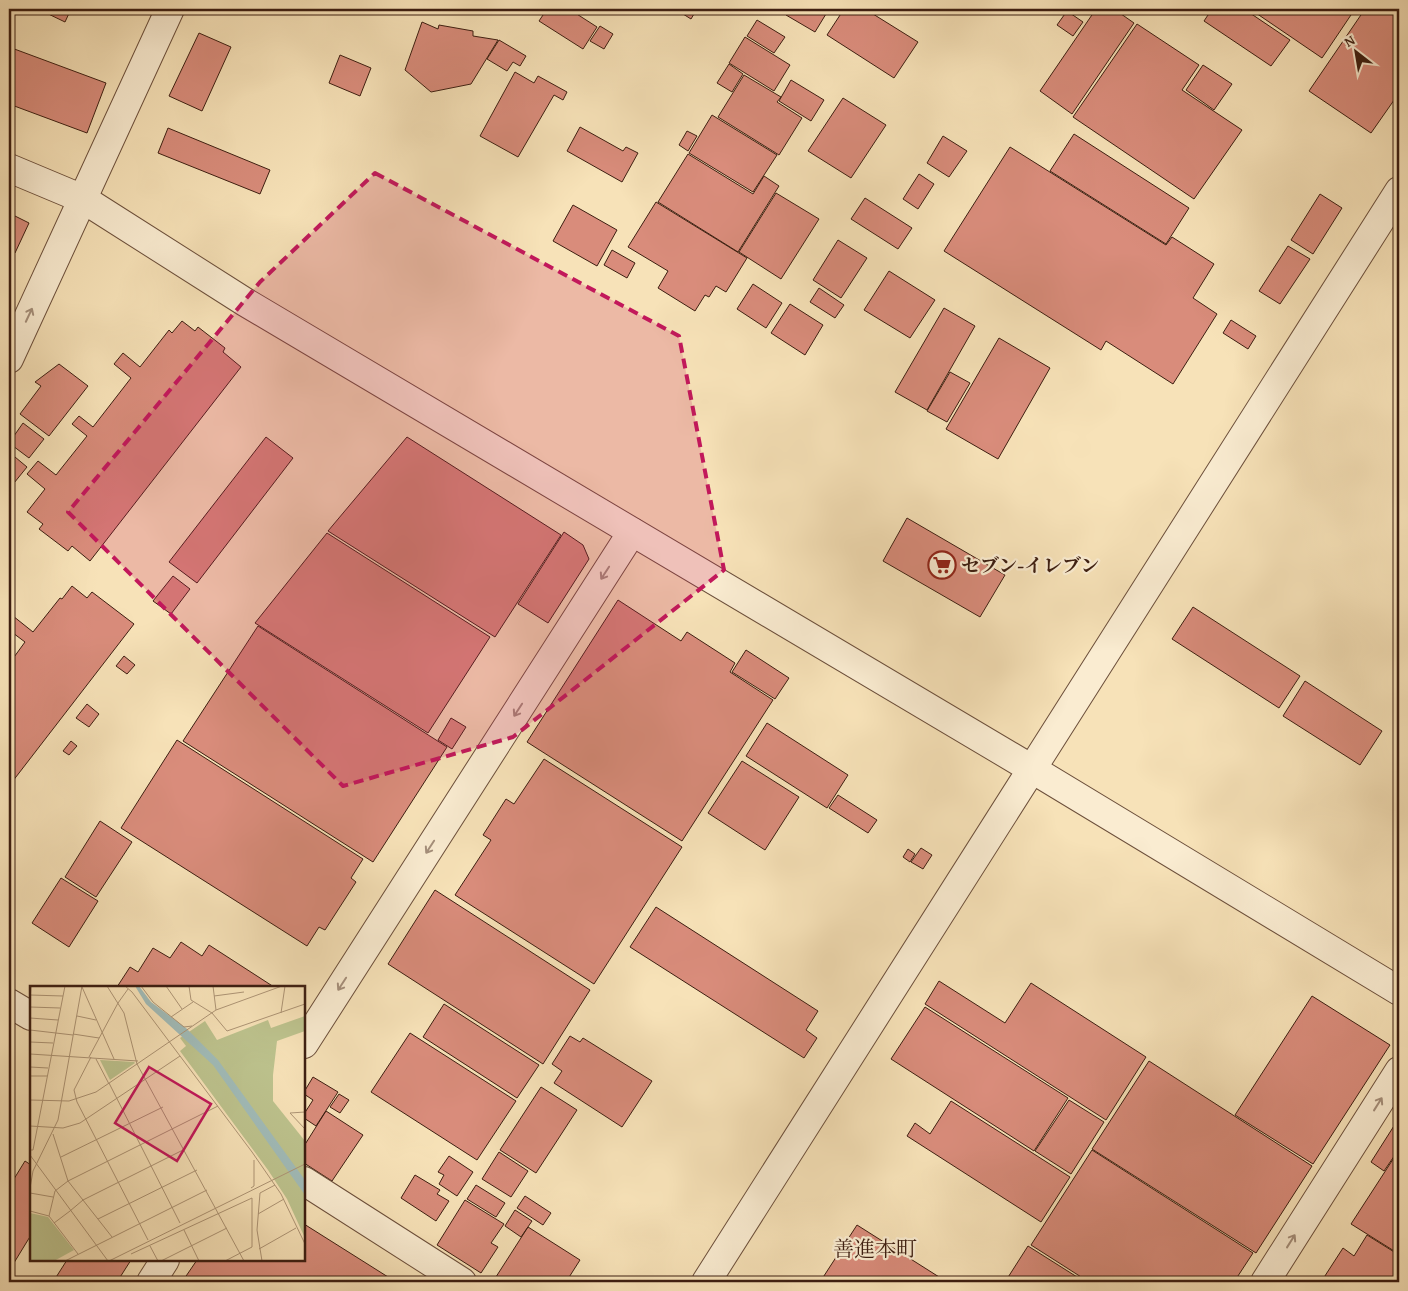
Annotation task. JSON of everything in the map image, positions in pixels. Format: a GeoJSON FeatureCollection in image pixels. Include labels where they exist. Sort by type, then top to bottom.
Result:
{"type":"FeatureCollection","features":[{"type":"Feature","properties":{"kind":"street"},"geometry":{"type":"LineString","coordinates":[[9,359],[170,9]]}},
{"type":"Feature","properties":{"kind":"street"},"geometry":{"type":"LineString","coordinates":[[9,168],[83,199],[245,302],[1032,769],[1399,991]]}},
{"type":"Feature","properties":{"kind":"street"},"geometry":{"type":"LineString","coordinates":[[706,1282],[1399,191]]}},
{"type":"Feature","properties":{"kind":"street"},"geometry":{"type":"LineString","coordinates":[[305,1042],[632,532]]}},
{"type":"Feature","properties":{"kind":"street"},"geometry":{"type":"LineString","coordinates":[[9,1003],[30,1015]]}},
{"type":"Feature","properties":{"kind":"street"},"geometry":{"type":"LineString","coordinates":[[1265,1282],[1399,1071]]}},
{"type":"Feature","properties":{"kind":"street"},"geometry":{"type":"LineString","coordinates":[[305,1182],[462,1282]]}},
{"type":"Feature","properties":{"kind":"street"},"geometry":{"type":"LineString","coordinates":[[151,1282],[164,1261]]}},
{"type":"Feature","properties":{"kind":"highlighted area"},"geometry":{"type":"Polygon","coordinates":[[[375,173],[679,336],[724,570],[513,737],[343,786],[68,512],[260,282],[375,173]]]}},
{"type":"Feature","properties":{"kind":"building"},"geometry":{"type":"Polygon","coordinates":[[[38,9],[71,9],[65,22],[38,9]]]}},
{"type":"Feature","properties":{"kind":"building"},"geometry":{"type":"Polygon","coordinates":[[[547,9],[569,9],[597,27],[583,49],[539,21],[547,9]]]}},
{"type":"Feature","properties":{"kind":"building"},"geometry":{"type":"Polygon","coordinates":[[[675,9],[697,9],[691,19],[675,9]]]}},
{"type":"Feature","properties":{"kind":"building"},"geometry":{"type":"Polygon","coordinates":[[[790,9],[829,9],[815,32],[786,15],[790,9]]]}},
{"type":"Feature","properties":{"kind":"building"},"geometry":{"type":"Polygon","coordinates":[[[844,9],[865,9],[918,42],[894,78],[827,35],[844,9]]]}},
{"type":"Feature","properties":{"kind":"building"},"geometry":{"type":"Polygon","coordinates":[[[1096,9],[1114,9],[1134,23],[1072,114],[1040,91],[1096,9]]]}},
{"type":"Feature","properties":{"kind":"building"},"geometry":{"type":"Polygon","coordinates":[[[1212,9],[1244,9],[1290,40],[1271,66],[1204,21],[1212,9]]]}},
{"type":"Feature","properties":{"kind":"building"},"geometry":{"type":"Polygon","coordinates":[[[1250,9],[1355,9],[1322,58],[1250,9]]]}},
{"type":"Feature","properties":{"kind":"building"},"geometry":{"type":"Polygon","coordinates":[[[1365,9],[1399,9],[1399,93],[1371,133],[1309,91],[1365,9]]]}},
{"type":"Feature","properties":{"kind":"building"},"geometry":{"type":"Polygon","coordinates":[[[1067,11],[1083,22],[1073,36],[1057,25],[1067,11]]]}},
{"type":"Feature","properties":{"kind":"building"},"geometry":{"type":"Polygon","coordinates":[[[757,20],[785,37],[774,53],[747,36],[757,20]]]}},
{"type":"Feature","properties":{"kind":"building"},"geometry":{"type":"Polygon","coordinates":[[[422,22],[438,29],[439,25],[473,31],[473,36],[498,40],[471,84],[431,92],[405,70],[422,22]]]}},
{"type":"Feature","properties":{"kind":"building"},"geometry":{"type":"Polygon","coordinates":[[[1137,24],[1199,65],[1182,90],[1242,130],[1194,199],[1073,117],[1137,24]]]}},
{"type":"Feature","properties":{"kind":"building"},"geometry":{"type":"Polygon","coordinates":[[[600,26],[613,34],[604,49],[590,41],[600,26]]]}},
{"type":"Feature","properties":{"kind":"building"},"geometry":{"type":"Polygon","coordinates":[[[199,33],[231,47],[202,111],[169,96],[199,33]]]}},
{"type":"Feature","properties":{"kind":"building"},"geometry":{"type":"Polygon","coordinates":[[[745,37],[790,65],[774,91],[729,63],[745,37]]]}},
{"type":"Feature","properties":{"kind":"building"},"geometry":{"type":"Polygon","coordinates":[[[499,40],[526,56],[520,66],[513,62],[507,71],[487,59],[499,40]]]}},
{"type":"Feature","properties":{"kind":"building"},"geometry":{"type":"Polygon","coordinates":[[[9,47],[106,83],[87,133],[9,104],[9,47]]]}},
{"type":"Feature","properties":{"kind":"building"},"geometry":{"type":"Polygon","coordinates":[[[340,55],[371,68],[360,96],[329,83],[340,55]]]}},
{"type":"Feature","properties":{"kind":"building"},"geometry":{"type":"Polygon","coordinates":[[[729,64],[743,74],[732,92],[717,83],[729,64]]]}},
{"type":"Feature","properties":{"kind":"building"},"geometry":{"type":"Polygon","coordinates":[[[1203,65],[1232,84],[1214,110],[1186,90],[1203,65]]]}},
{"type":"Feature","properties":{"kind":"building"},"geometry":{"type":"Polygon","coordinates":[[[515,72],[534,83],[538,76],[567,92],[563,100],[554,95],[518,157],[480,136],[515,72]]]}},
{"type":"Feature","properties":{"kind":"building"},"geometry":{"type":"Polygon","coordinates":[[[744,75],[781,97],[777,102],[802,118],[779,155],[718,117],[744,75]]]}},
{"type":"Feature","properties":{"kind":"building"},"geometry":{"type":"Polygon","coordinates":[[[791,80],[824,100],[811,121],[779,101],[791,80]]]}},
{"type":"Feature","properties":{"kind":"building"},"geometry":{"type":"Polygon","coordinates":[[[843,98],[886,125],[851,178],[808,151],[843,98]]]}},
{"type":"Feature","properties":{"kind":"building"},"geometry":{"type":"Polygon","coordinates":[[[712,115],[777,155],[753,192],[689,153],[712,115]]]}},
{"type":"Feature","properties":{"kind":"building"},"geometry":{"type":"Polygon","coordinates":[[[580,127],[623,151],[626,147],[638,153],[622,182],[567,151],[580,127]]]}},
{"type":"Feature","properties":{"kind":"building"},"geometry":{"type":"Polygon","coordinates":[[[168,128],[270,170],[260,194],[158,153],[168,128]]]}},
{"type":"Feature","properties":{"kind":"building"},"geometry":{"type":"Polygon","coordinates":[[[687,131],[697,136],[688,151],[679,145],[687,131]]]}},
{"type":"Feature","properties":{"kind":"building"},"geometry":{"type":"Polygon","coordinates":[[[1074,134],[1189,208],[1166,244],[1050,171],[1074,134]]]}},
{"type":"Feature","properties":{"kind":"building"},"geometry":{"type":"Polygon","coordinates":[[[943,136],[967,151],[949,177],[927,163],[943,136]]]}},
{"type":"Feature","properties":{"kind":"building"},"geometry":{"type":"Polygon","coordinates":[[[1010,147],[1166,245],[1172,237],[1214,264],[1193,298],[1217,314],[1173,384],[1106,341],[1101,350],[944,251],[1010,147]]]}},
{"type":"Feature","properties":{"kind":"building"},"geometry":{"type":"Polygon","coordinates":[[[688,154],[753,194],[764,176],[779,186],[738,252],[658,202],[688,154]]]}},
{"type":"Feature","properties":{"kind":"building"},"geometry":{"type":"Polygon","coordinates":[[[919,174],[934,184],[918,209],[903,199],[919,174]]]}},
{"type":"Feature","properties":{"kind":"building"},"geometry":{"type":"Polygon","coordinates":[[[776,193],[819,219],[781,279],[739,252],[776,193]]]}},
{"type":"Feature","properties":{"kind":"building"},"geometry":{"type":"Polygon","coordinates":[[[1320,194],[1342,208],[1313,254],[1291,240],[1320,194]]]}},
{"type":"Feature","properties":{"kind":"building"},"geometry":{"type":"Polygon","coordinates":[[[865,198],[912,228],[898,249],[851,219],[865,198]]]}},
{"type":"Feature","properties":{"kind":"building"},"geometry":{"type":"Polygon","coordinates":[[[656,202],[747,258],[726,292],[716,286],[709,297],[705,295],[695,311],[658,288],[668,271],[628,247],[656,202]]]}},
{"type":"Feature","properties":{"kind":"building"},"geometry":{"type":"Polygon","coordinates":[[[573,205],[617,230],[597,266],[553,241],[573,205]]]}},
{"type":"Feature","properties":{"kind":"building"},"geometry":{"type":"Polygon","coordinates":[[[9,213],[29,223],[15,253],[9,251],[9,213]]]}},
{"type":"Feature","properties":{"kind":"building"},"geometry":{"type":"Polygon","coordinates":[[[838,240],[867,258],[841,298],[813,280],[838,240]]]}},
{"type":"Feature","properties":{"kind":"building"},"geometry":{"type":"Polygon","coordinates":[[[1288,246],[1310,259],[1280,304],[1259,291],[1288,246]]]}},
{"type":"Feature","properties":{"kind":"building"},"geometry":{"type":"Polygon","coordinates":[[[612,250],[635,263],[627,278],[604,265],[612,250]]]}},
{"type":"Feature","properties":{"kind":"building"},"geometry":{"type":"Polygon","coordinates":[[[889,271],[935,300],[910,338],[864,310],[889,271]]]}},
{"type":"Feature","properties":{"kind":"building"},"geometry":{"type":"Polygon","coordinates":[[[753,284],[782,303],[766,328],[737,309],[753,284]]]}},
{"type":"Feature","properties":{"kind":"building"},"geometry":{"type":"Polygon","coordinates":[[[819,288],[844,305],[835,318],[810,302],[819,288]]]}},
{"type":"Feature","properties":{"kind":"building"},"geometry":{"type":"Polygon","coordinates":[[[790,304],[823,325],[805,355],[771,333],[790,304]]]}},
{"type":"Feature","properties":{"kind":"building"},"geometry":{"type":"Polygon","coordinates":[[[944,308],[975,326],[927,410],[895,392],[944,308]]]}},
{"type":"Feature","properties":{"kind":"building"},"geometry":{"type":"Polygon","coordinates":[[[1231,320],[1256,336],[1248,349],[1223,333],[1231,320]]]}},
{"type":"Feature","properties":{"kind":"building"},"geometry":{"type":"Polygon","coordinates":[[[182,321],[195,331],[198,327],[225,348],[223,352],[241,367],[90,561],[72,546],[68,551],[39,529],[43,524],[27,512],[45,489],[27,474],[38,461],[56,475],[87,436],[72,424],[79,416],[93,427],[131,378],[114,364],[123,353],[140,367],[169,330],[172,333],[182,321]]]}},
{"type":"Feature","properties":{"kind":"building"},"geometry":{"type":"Polygon","coordinates":[[[999,338],[1050,368],[998,459],[946,429],[999,338]]]}},
{"type":"Feature","properties":{"kind":"building"},"geometry":{"type":"Polygon","coordinates":[[[59,364],[88,386],[49,436],[20,414],[41,386],[35,382],[59,364]]]}},
{"type":"Feature","properties":{"kind":"building"},"geometry":{"type":"Polygon","coordinates":[[[950,372],[970,383],[947,422],[927,411],[950,372]]]}},
{"type":"Feature","properties":{"kind":"building"},"geometry":{"type":"Polygon","coordinates":[[[23,423],[44,439],[29,458],[9,443],[23,423]]]}},
{"type":"Feature","properties":{"kind":"building"},"geometry":{"type":"Polygon","coordinates":[[[266,437],[293,458],[197,583],[169,562],[266,437]]]}},
{"type":"Feature","properties":{"kind":"building"},"geometry":{"type":"Polygon","coordinates":[[[407,437],[561,535],[495,637],[328,531],[407,437]]]}},
{"type":"Feature","properties":{"kind":"building"},"geometry":{"type":"Polygon","coordinates":[[[9,452],[27,467],[14,483],[9,479],[9,452]]]}},
{"type":"Feature","properties":{"kind":"building"},"geometry":{"type":"Polygon","coordinates":[[[907,518],[1005,575],[980,617],[883,561],[907,518]]]}},
{"type":"Feature","properties":{"kind":"building"},"geometry":{"type":"Polygon","coordinates":[[[564,532],[583,545],[589,559],[548,623],[518,604],[564,532]]]}},
{"type":"Feature","properties":{"kind":"building"},"geometry":{"type":"Polygon","coordinates":[[[327,533],[490,637],[428,733],[255,623],[327,533]]]}},
{"type":"Feature","properties":{"kind":"building"},"geometry":{"type":"Polygon","coordinates":[[[173,576],[190,589],[171,614],[153,601],[173,576]]]}},
{"type":"Feature","properties":{"kind":"building"},"geometry":{"type":"Polygon","coordinates":[[[72,586],[87,598],[92,592],[134,624],[9,786],[9,664],[25,642],[9,630],[9,622],[13,616],[33,632],[72,586]]]}},
{"type":"Feature","properties":{"kind":"building"},"geometry":{"type":"Polygon","coordinates":[[[618,600],[681,641],[687,632],[735,663],[730,672],[773,700],[682,841],[527,742],[618,600]]]}},
{"type":"Feature","properties":{"kind":"building"},"geometry":{"type":"Polygon","coordinates":[[[1193,607],[1300,676],[1279,708],[1172,639],[1193,607]]]}},
{"type":"Feature","properties":{"kind":"building"},"geometry":{"type":"Polygon","coordinates":[[[258,626],[447,747],[373,862],[183,741],[258,626]]]}},
{"type":"Feature","properties":{"kind":"building"},"geometry":{"type":"Polygon","coordinates":[[[746,650],[789,678],[775,699],[732,672],[746,650]]]}},
{"type":"Feature","properties":{"kind":"building"},"geometry":{"type":"Polygon","coordinates":[[[124,656],[135,665],[127,674],[116,666],[124,656]]]}},
{"type":"Feature","properties":{"kind":"building"},"geometry":{"type":"Polygon","coordinates":[[[1305,681],[1382,731],[1360,765],[1283,716],[1305,681]]]}},
{"type":"Feature","properties":{"kind":"building"},"geometry":{"type":"Polygon","coordinates":[[[87,704],[99,714],[89,727],[76,718],[87,704]]]}},
{"type":"Feature","properties":{"kind":"building"},"geometry":{"type":"Polygon","coordinates":[[[451,718],[466,727],[452,749],[438,740],[451,718]]]}},
{"type":"Feature","properties":{"kind":"building"},"geometry":{"type":"Polygon","coordinates":[[[767,723],[848,775],[827,808],[746,756],[767,723]]]}},
{"type":"Feature","properties":{"kind":"building"},"geometry":{"type":"Polygon","coordinates":[[[177,740],[363,859],[351,878],[356,882],[325,930],[319,927],[307,946],[121,828],[177,740]]]}},
{"type":"Feature","properties":{"kind":"building"},"geometry":{"type":"Polygon","coordinates":[[[71,741],[77,746],[69,755],[63,751],[71,741]]]}},
{"type":"Feature","properties":{"kind":"building"},"geometry":{"type":"Polygon","coordinates":[[[544,759],[682,847],[594,984],[455,895],[491,840],[483,835],[506,799],[514,804],[544,759]]]}},
{"type":"Feature","properties":{"kind":"building"},"geometry":{"type":"Polygon","coordinates":[[[742,761],[799,797],[765,850],[708,813],[742,761]]]}},
{"type":"Feature","properties":{"kind":"building"},"geometry":{"type":"Polygon","coordinates":[[[838,795],[877,820],[868,833],[829,808],[838,795]]]}},
{"type":"Feature","properties":{"kind":"building"},"geometry":{"type":"Polygon","coordinates":[[[100,821],[132,842],[96,897],[65,877],[100,821]]]}},
{"type":"Feature","properties":{"kind":"building"},"geometry":{"type":"Polygon","coordinates":[[[921,848],[932,855],[923,869],[911,862],[921,848]]]}},
{"type":"Feature","properties":{"kind":"building"},"geometry":{"type":"Polygon","coordinates":[[[908,849],[915,854],[910,862],[903,857],[908,849]]]}},
{"type":"Feature","properties":{"kind":"building"},"geometry":{"type":"Polygon","coordinates":[[[61,878],[98,901],[69,947],[32,923],[61,878]]]}},
{"type":"Feature","properties":{"kind":"building"},"geometry":{"type":"Polygon","coordinates":[[[435,890],[590,990],[543,1064],[388,964],[435,890]]]}},
{"type":"Feature","properties":{"kind":"building"},"geometry":{"type":"Polygon","coordinates":[[[656,907],[818,1011],[806,1030],[817,1038],[804,1058],[630,947],[656,907]]]}},
{"type":"Feature","properties":{"kind":"building"},"geometry":{"type":"Polygon","coordinates":[[[181,942],[202,956],[209,945],[272,986],[118,986],[130,967],[138,972],[153,948],[170,958],[181,942]]]}},
{"type":"Feature","properties":{"kind":"building"},"geometry":{"type":"Polygon","coordinates":[[[939,981],[1005,1023],[1031,983],[1146,1057],[1106,1120],[925,1004],[939,981]]]}},
{"type":"Feature","properties":{"kind":"building"},"geometry":{"type":"Polygon","coordinates":[[[1312,996],[1390,1045],[1313,1164],[1235,1115],[1312,996]]]}},
{"type":"Feature","properties":{"kind":"building"},"geometry":{"type":"Polygon","coordinates":[[[444,1004],[539,1065],[517,1098],[423,1037],[444,1004]]]}},
{"type":"Feature","properties":{"kind":"building"},"geometry":{"type":"Polygon","coordinates":[[[925,1007],[1068,1098],[1034,1151],[891,1059],[925,1007]]]}},
{"type":"Feature","properties":{"kind":"building"},"geometry":{"type":"Polygon","coordinates":[[[410,1033],[516,1101],[477,1160],[371,1092],[410,1033]]]}},
{"type":"Feature","properties":{"kind":"building"},"geometry":{"type":"Polygon","coordinates":[[[570,1036],[580,1042],[583,1038],[652,1081],[622,1127],[554,1083],[562,1071],[552,1064],[570,1036]]]}},
{"type":"Feature","properties":{"kind":"building"},"geometry":{"type":"Polygon","coordinates":[[[1149,1061],[1312,1166],[1256,1253],[1092,1149],[1149,1061]]]}},
{"type":"Feature","properties":{"kind":"building"},"geometry":{"type":"Polygon","coordinates":[[[313,1077],[338,1092],[316,1126],[305,1119],[305,1112],[313,1100],[305,1095],[305,1090],[313,1077]]]}},
{"type":"Feature","properties":{"kind":"building"},"geometry":{"type":"Polygon","coordinates":[[[541,1087],[577,1110],[536,1173],[500,1150],[541,1087]]]}},
{"type":"Feature","properties":{"kind":"building"},"geometry":{"type":"Polygon","coordinates":[[[339,1094],[349,1100],[340,1113],[330,1107],[339,1094]]]}},
{"type":"Feature","properties":{"kind":"building"},"geometry":{"type":"Polygon","coordinates":[[[1069,1100],[1104,1122],[1071,1174],[1035,1151],[1069,1100]]]}},
{"type":"Feature","properties":{"kind":"building"},"geometry":{"type":"Polygon","coordinates":[[[951,1101],[1070,1177],[1041,1222],[907,1136],[915,1123],[930,1134],[951,1101]]]}},
{"type":"Feature","properties":{"kind":"building"},"geometry":{"type":"Polygon","coordinates":[[[326,1111],[363,1135],[332,1181],[305,1164],[305,1144],[326,1111]]]}},
{"type":"Feature","properties":{"kind":"building"},"geometry":{"type":"Polygon","coordinates":[[[1399,1118],[1399,1149],[1384,1171],[1371,1162],[1399,1118]]]}},
{"type":"Feature","properties":{"kind":"building"},"geometry":{"type":"Polygon","coordinates":[[[1092,1150],[1253,1253],[1234,1282],[1089,1282],[1031,1245],[1092,1150]]]}},
{"type":"Feature","properties":{"kind":"building"},"geometry":{"type":"Polygon","coordinates":[[[1399,1150],[1399,1254],[1351,1224],[1399,1150]]]}},
{"type":"Feature","properties":{"kind":"building"},"geometry":{"type":"Polygon","coordinates":[[[499,1152],[528,1171],[511,1197],[482,1179],[499,1152]]]}},
{"type":"Feature","properties":{"kind":"building"},"geometry":{"type":"Polygon","coordinates":[[[449,1156],[473,1172],[457,1196],[439,1184],[444,1175],[438,1172],[449,1156]]]}},
{"type":"Feature","properties":{"kind":"building"},"geometry":{"type":"Polygon","coordinates":[[[25,1161],[30,1164],[30,1237],[9,1271],[9,1187],[25,1161]]]}},
{"type":"Feature","properties":{"kind":"building"},"geometry":{"type":"Polygon","coordinates":[[[415,1175],[440,1190],[437,1194],[449,1201],[436,1221],[401,1198],[415,1175]]]}},
{"type":"Feature","properties":{"kind":"building"},"geometry":{"type":"Polygon","coordinates":[[[476,1185],[505,1203],[496,1217],[467,1199],[476,1185]]]}},
{"type":"Feature","properties":{"kind":"building"},"geometry":{"type":"Polygon","coordinates":[[[525,1196],[551,1213],[543,1225],[517,1208],[525,1196]]]}},
{"type":"Feature","properties":{"kind":"building"},"geometry":{"type":"Polygon","coordinates":[[[465,1200],[504,1224],[491,1243],[498,1247],[481,1273],[437,1245],[465,1200]]]}},
{"type":"Feature","properties":{"kind":"building"},"geometry":{"type":"Polygon","coordinates":[[[515,1210],[532,1221],[521,1237],[505,1226],[515,1210]]]}},
{"type":"Feature","properties":{"kind":"building"},"geometry":{"type":"Polygon","coordinates":[[[305,1225],[396,1282],[182,1282],[196,1261],[305,1261],[305,1225]]]}},
{"type":"Feature","properties":{"kind":"building"},"geometry":{"type":"Polygon","coordinates":[[[857,1225],[947,1282],[820,1282],[857,1225]]]}},
{"type":"Feature","properties":{"kind":"building"},"geometry":{"type":"Polygon","coordinates":[[[528,1227],[580,1260],[566,1282],[498,1282],[494,1280],[528,1227]]]}},
{"type":"Feature","properties":{"kind":"building"},"geometry":{"type":"Polygon","coordinates":[[[1367,1235],[1399,1255],[1399,1282],[1321,1282],[1343,1248],[1354,1256],[1367,1235]]]}},
{"type":"Feature","properties":{"kind":"building"},"geometry":{"type":"Polygon","coordinates":[[[1028,1246],[1085,1282],[1005,1282],[1028,1246]]]}},
{"type":"Feature","properties":{"kind":"building"},"geometry":{"type":"Polygon","coordinates":[[[66,1261],[130,1261],[117,1282],[53,1282],[66,1261]]]}},
{"type":"Feature","properties":{"kind":"place","name":"セブン-イレブン"},"geometry":{"type":"Point","coordinates":[942,565]}},
{"type":"Feature","properties":{"kind":"district","name":"善進本町"},"geometry":{"type":"Point","coordinates":[875,1248]}}]}
